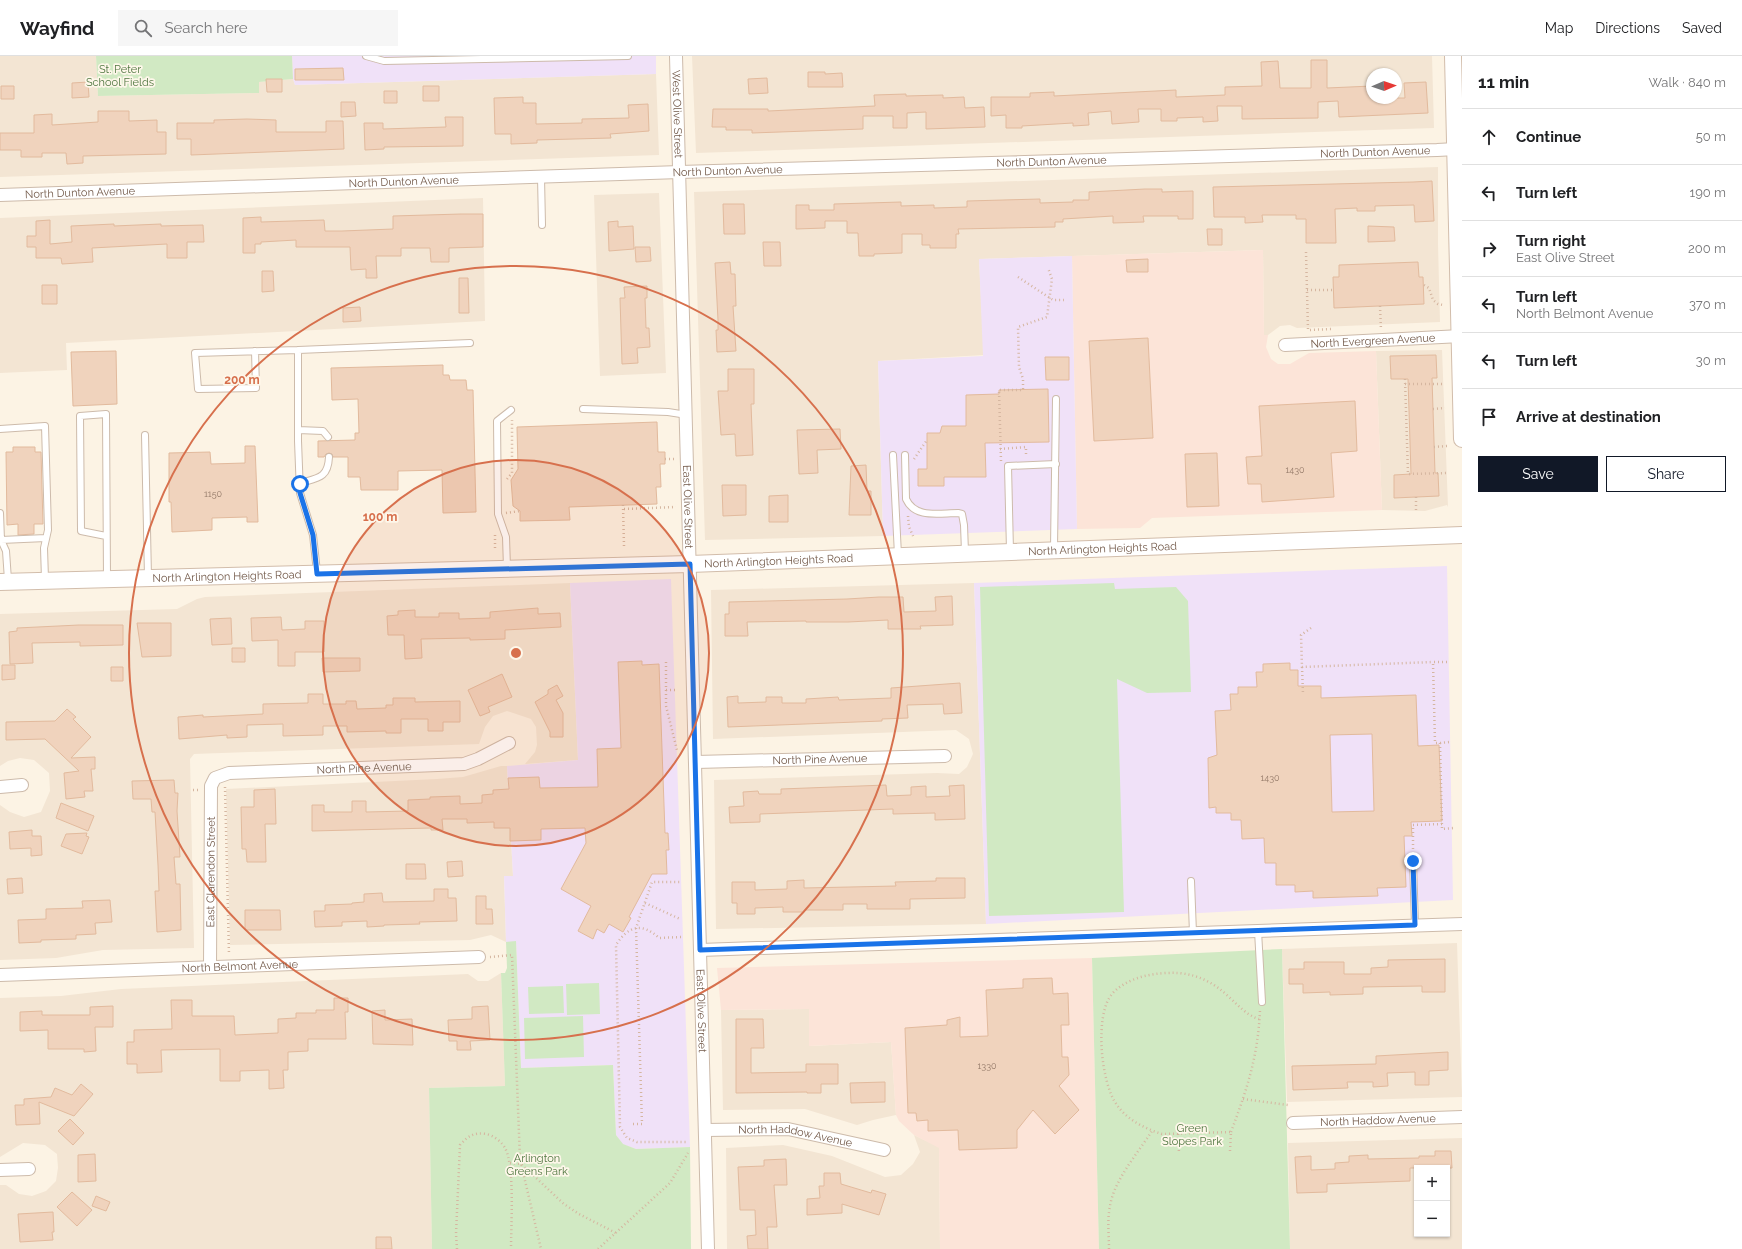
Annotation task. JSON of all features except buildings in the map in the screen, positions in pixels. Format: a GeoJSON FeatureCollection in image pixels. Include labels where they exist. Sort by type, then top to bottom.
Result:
{"type":"FeatureCollection","features":[{"type":"Feature","properties":{"kind":"main road"},"geometry":{"type":"LineString","coordinates":[[1453,56],[1459,153],[1462,439]]}},
{"type":"Feature","properties":{"kind":"main road","name":"North Arlington Heights Road"},"geometry":{"type":"LineString","coordinates":[[4,582],[690,564],[1462,535]]}},
{"type":"Feature","properties":{"kind":"street","name":"West Olive Street"},"geometry":{"type":"LineString","coordinates":[[676,56],[680,172]]}},
{"type":"Feature","properties":{"kind":"street","name":"North Dunton Avenue"},"geometry":{"type":"LineString","coordinates":[[0,195],[680,172],[1459,153]]}},
{"type":"Feature","properties":{"kind":"street","name":"East Olive Street"},"geometry":{"type":"LineString","coordinates":[[680,172],[708,1249]]}},
{"type":"Feature","properties":{"kind":"street","name":"North Evergreen Avenue"},"geometry":{"type":"LineString","coordinates":[[1285,345],[1460,336]]}},
{"type":"Feature","properties":{"kind":"street","name":"North Pine Avenue"},"geometry":{"type":"LineString","coordinates":[[213,782],[229,773],[464,764],[478,759],[509,743]]}},
{"type":"Feature","properties":{"kind":"street","name":"North Pine Avenue"},"geometry":{"type":"LineString","coordinates":[[696,762],[945,756]]}},
{"type":"Feature","properties":{"kind":"street","name":"East Clarendon Street"},"geometry":{"type":"LineString","coordinates":[[210,967],[213,782]]}},
{"type":"Feature","properties":{"kind":"street"},"geometry":{"type":"LineString","coordinates":[[0,787],[22,786]]}},
{"type":"Feature","properties":{"kind":"street"},"geometry":{"type":"LineString","coordinates":[[700,950],[1462,924]]}},
{"type":"Feature","properties":{"kind":"street","name":"North Belmont Avenue"},"geometry":{"type":"LineString","coordinates":[[0,975],[479,957]]}},
{"type":"Feature","properties":{"kind":"street","name":"North Haddow Avenue"},"geometry":{"type":"LineString","coordinates":[[1293,1123],[1462,1116]]}},
{"type":"Feature","properties":{"kind":"street","name":"North Haddow Avenue"},"geometry":{"type":"LineString","coordinates":[[705,1130],[788,1129],[884,1150]]}},
{"type":"Feature","properties":{"kind":"street"},"geometry":{"type":"LineString","coordinates":[[0,1170],[29,1169]]}},
{"type":"Feature","properties":{"kind":"lane"},"geometry":{"type":"LineString","coordinates":[[366,56],[384,61],[628,56]]}},
{"type":"Feature","properties":{"kind":"lane"},"geometry":{"type":"LineString","coordinates":[[541,177],[542,225]]}},
{"type":"Feature","properties":{"kind":"lane"},"geometry":{"type":"LineString","coordinates":[[255,351],[256,388],[198,389],[195,352],[298,350],[470,343]]}},
{"type":"Feature","properties":{"kind":"lane"},"geometry":{"type":"LineString","coordinates":[[298,350],[300,493],[313,535],[317,574]]}},
{"type":"Feature","properties":{"kind":"lane"},"geometry":{"type":"LineString","coordinates":[[1054,550],[1056,399]]}},
{"type":"Feature","properties":{"kind":"lane"},"geometry":{"type":"LineString","coordinates":[[583,409],[668,412],[687,415]]}},
{"type":"Feature","properties":{"kind":"lane"},"geometry":{"type":"LineString","coordinates":[[507,569],[506,537],[498,514],[497,421],[511,410]]}},
{"type":"Feature","properties":{"kind":"lane"},"geometry":{"type":"LineString","coordinates":[[106,536],[81,531],[80,416],[106,414],[107,580]]}},
{"type":"Feature","properties":{"kind":"lane"},"geometry":{"type":"LineString","coordinates":[[0,429],[45,426],[48,530],[44,548],[45,581]]}},
{"type":"Feature","properties":{"kind":"lane"},"geometry":{"type":"LineString","coordinates":[[298,430],[323,431],[328,437]]}},
{"type":"Feature","properties":{"kind":"lane"},"geometry":{"type":"LineString","coordinates":[[145,435],[148,578]]}},
{"type":"Feature","properties":{"kind":"lane"},"geometry":{"type":"LineString","coordinates":[[893,455],[898,556]]}},
{"type":"Feature","properties":{"kind":"lane"},"geometry":{"type":"LineString","coordinates":[[905,455],[906,499],[909,505],[919,513],[962,514],[965,554]]}},
{"type":"Feature","properties":{"kind":"lane"},"geometry":{"type":"LineString","coordinates":[[300,484],[325,474],[328,470],[329,457]]}},
{"type":"Feature","properties":{"kind":"lane"},"geometry":{"type":"LineString","coordinates":[[1010,552],[1008,466],[1056,464]]}},
{"type":"Feature","properties":{"kind":"lane"},"geometry":{"type":"LineString","coordinates":[[0,513],[1,540],[6,551],[4,582]]}},
{"type":"Feature","properties":{"kind":"lane"},"geometry":{"type":"LineString","coordinates":[[1,540],[46,538]]}},
{"type":"Feature","properties":{"kind":"lane"},"geometry":{"type":"LineString","coordinates":[[1413,861],[1415,925]]}},
{"type":"Feature","properties":{"kind":"lane"},"geometry":{"type":"LineString","coordinates":[[1191,881],[1193,933]]}},
{"type":"Feature","properties":{"kind":"lane"},"geometry":{"type":"LineString","coordinates":[[1258,931],[1262,1002]]}},
{"type":"Feature","properties":{"kind":"path"},"geometry":{"type":"LineString","coordinates":[[1306,252],[1308,330],[1337,329]]}},
{"type":"Feature","properties":{"kind":"path"},"geometry":{"type":"LineString","coordinates":[[1008,466],[1000,460],[999,390],[1023,390],[1023,379],[1019,367],[1018,327],[1047,317],[1048,297],[1052,279],[1048,268]]}},
{"type":"Feature","properties":{"kind":"path"},"geometry":{"type":"LineString","coordinates":[[1018,277],[1053,300],[1064,300]]}},
{"type":"Feature","properties":{"kind":"path"},"geometry":{"type":"LineString","coordinates":[[1424,286],[1429,288],[1433,300],[1438,304],[1443,305]]}},
{"type":"Feature","properties":{"kind":"path"},"geometry":{"type":"LineString","coordinates":[[1307,290],[1333,290]]}},
{"type":"Feature","properties":{"kind":"path"},"geometry":{"type":"LineString","coordinates":[[1380,306],[1381,340]]}},
{"type":"Feature","properties":{"kind":"path"},"geometry":{"type":"LineString","coordinates":[[1373,327],[1388,327]]}},
{"type":"Feature","properties":{"kind":"path"},"geometry":{"type":"LineString","coordinates":[[1405,379],[1408,474],[1447,472]]}},
{"type":"Feature","properties":{"kind":"path"},"geometry":{"type":"LineString","coordinates":[[1405,384],[1445,384]]}},
{"type":"Feature","properties":{"kind":"path"},"geometry":{"type":"LineString","coordinates":[[1433,409],[1446,408]]}},
{"type":"Feature","properties":{"kind":"path"},"geometry":{"type":"LineString","coordinates":[[1434,447],[1447,446]]}},
{"type":"Feature","properties":{"kind":"path"},"geometry":{"type":"LineString","coordinates":[[1000,449],[1026,447],[1026,466]]}},
{"type":"Feature","properties":{"kind":"path"},"geometry":{"type":"LineString","coordinates":[[1416,497],[1416,513]]}},
{"type":"Feature","properties":{"kind":"path"},"geometry":{"type":"LineString","coordinates":[[623,505],[624,546]]}},
{"type":"Feature","properties":{"kind":"path"},"geometry":{"type":"LineString","coordinates":[[624,509],[689,507]]}},
{"type":"Feature","properties":{"kind":"path"},"geometry":{"type":"LineString","coordinates":[[1303,694],[1301,635],[1311,628]]}},
{"type":"Feature","properties":{"kind":"path"},"geometry":{"type":"LineString","coordinates":[[666,662],[666,706],[677,750]]}},
{"type":"Feature","properties":{"kind":"path"},"geometry":{"type":"LineString","coordinates":[[1433,662],[1436,743],[1450,742]]}},
{"type":"Feature","properties":{"kind":"path"},"geometry":{"type":"LineString","coordinates":[[1302,667],[1448,662]]}},
{"type":"Feature","properties":{"kind":"path"},"geometry":{"type":"LineString","coordinates":[[666,690],[676,690]]}},
{"type":"Feature","properties":{"kind":"path"},"geometry":{"type":"LineString","coordinates":[[1440,743],[1442,829],[1454,828]]}},
{"type":"Feature","properties":{"kind":"path"},"geometry":{"type":"LineString","coordinates":[[193,790],[213,782],[225,786],[229,966]]}},
{"type":"Feature","properties":{"kind":"path"},"geometry":{"type":"LineString","coordinates":[[1413,861],[1413,825],[1442,824]]}},
{"type":"Feature","properties":{"kind":"path"},"geometry":{"type":"LineString","coordinates":[[633,1124],[642,1124],[636,928],[652,882],[680,882]]}},
{"type":"Feature","properties":{"kind":"path"},"geometry":{"type":"LineString","coordinates":[[645,903],[680,919]]}},
{"type":"Feature","properties":{"kind":"path"},"geometry":{"type":"LineString","coordinates":[[681,937],[659,938],[644,928],[636,928],[631,929],[625,934],[616,945],[620,1127],[627,1138],[637,1142],[688,1142]]}},
{"type":"Feature","properties":{"kind":"path"},"geometry":{"type":"LineString","coordinates":[[479,957],[512,955],[521,1164],[541,1249]]}},
{"type":"Feature","properties":{"kind":"path"},"geometry":{"type":"LineString","coordinates":[[1231,1132],[1162,1134],[1152,1131],[1123,1113],[1116,1105],[1109,1090],[1105,1073],[1102,1022],[1107,1002],[1114,992],[1126,983],[1160,973],[1189,975],[1213,983],[1250,1016],[1259,1019]]}},
{"type":"Feature","properties":{"kind":"path"},"geometry":{"type":"LineString","coordinates":[[1230,1151],[1231,1132],[1243,1099],[1255,1057],[1260,1006],[1262,1002]]}},
{"type":"Feature","properties":{"kind":"path"},"geometry":{"type":"LineString","coordinates":[[1243,1099],[1288,1105]]}},
{"type":"Feature","properties":{"kind":"path"},"geometry":{"type":"LineString","coordinates":[[1110,1249],[1109,1214],[1111,1197],[1116,1185],[1152,1131]]}},
{"type":"Feature","properties":{"kind":"path"},"geometry":{"type":"LineString","coordinates":[[457,1249],[456,1234],[460,1145],[467,1137],[477,1133],[489,1134],[498,1140],[505,1147],[510,1163],[511,1249]]}},
{"type":"Feature","properties":{"kind":"path"},"geometry":{"type":"LineString","coordinates":[[1178,1134],[1179,1153]]}},
{"type":"Feature","properties":{"kind":"path"},"geometry":{"type":"LineString","coordinates":[[598,1249],[670,1183],[688,1153]]}},
{"type":"Feature","properties":{"kind":"path"},"geometry":{"type":"LineString","coordinates":[[510,1163],[521,1164],[564,1204],[578,1214],[616,1233]]}},
{"type":"Feature","properties":{"kind":"shaded area"},"geometry":{"type":"Polygon","coordinates":[[[0,56],[96,56],[98,96],[259,93],[259,82],[293,79],[295,85],[656,74],[659,155],[0,177],[0,56]]]}},
{"type":"Feature","properties":{"kind":"shaded area"},"geometry":{"type":"Polygon","coordinates":[[[292,56],[656,56],[656,74],[295,85],[293,79],[292,56]]]}},
{"type":"Feature","properties":{"kind":"shaded area"},"geometry":{"type":"Polygon","coordinates":[[[692,56],[1432,56],[1434,128],[696,153],[692,56]]]}},
{"type":"Feature","properties":{"kind":"shaded area"},"geometry":{"type":"Polygon","coordinates":[[[1438,167],[1440,322],[1297,328],[1290,325],[1280,326],[1268,335],[1264,335],[1263,250],[979,259],[984,355],[878,361],[883,536],[705,540],[694,192],[1438,167]]]}},
{"type":"Feature","properties":{"kind":"shaded area"},"geometry":{"type":"Polygon","coordinates":[[[659,193],[666,373],[600,376],[594,195],[659,193]]]}},
{"type":"Feature","properties":{"kind":"shaded area"},"geometry":{"type":"Polygon","coordinates":[[[483,198],[485,321],[66,343],[67,370],[0,373],[0,218],[483,198]]]}},
{"type":"Feature","properties":{"kind":"shaded area"},"geometry":{"type":"Polygon","coordinates":[[[1263,250],[1264,335],[1268,335],[1266,347],[1271,359],[1278,364],[1290,364],[1309,353],[1376,351],[1382,510],[1152,518],[1140,528],[1077,529],[1072,256],[1263,250]]]}},
{"type":"Feature","properties":{"kind":"shaded area"},"geometry":{"type":"Polygon","coordinates":[[[1072,256],[1077,529],[883,536],[878,361],[983,356],[979,259],[1072,256]]]}},
{"type":"Feature","properties":{"kind":"shaded area"},"geometry":{"type":"Polygon","coordinates":[[[1442,350],[1448,507],[1447,505],[1425,511],[1382,510],[1376,351],[1442,350]]]}},
{"type":"Feature","properties":{"kind":"shaded area"},"geometry":{"type":"Polygon","coordinates":[[[1447,566],[1453,900],[986,924],[974,583],[1447,566]]]}},
{"type":"Feature","properties":{"kind":"shaded area"},"geometry":{"type":"Polygon","coordinates":[[[671,579],[690,1147],[636,1149],[622,1144],[616,1135],[613,1065],[521,1068],[516,942],[506,942],[504,876],[513,876],[507,766],[578,760],[570,583],[671,579]]]}},
{"type":"Feature","properties":{"kind":"shaded area"},"geometry":{"type":"Polygon","coordinates":[[[570,583],[578,760],[525,764],[535,752],[537,745],[536,727],[531,719],[507,711],[493,716],[485,727],[479,744],[194,754],[190,759],[194,948],[103,950],[56,958],[0,960],[0,805],[10,812],[24,817],[41,812],[50,791],[49,773],[34,760],[20,758],[8,761],[0,766],[0,614],[177,609],[197,599],[205,597],[570,583]]]}},
{"type":"Feature","properties":{"kind":"shaded area"},"geometry":{"type":"Polygon","coordinates":[[[974,583],[986,924],[716,929],[714,780],[937,773],[959,774],[967,767],[973,754],[969,739],[956,730],[713,739],[711,590],[974,583]]]}},
{"type":"Feature","properties":{"kind":"shaded area"},"geometry":{"type":"Polygon","coordinates":[[[501,766],[507,766],[513,876],[504,877],[506,942],[491,935],[470,940],[230,945],[226,789],[463,777],[501,766]]]}},
{"type":"Feature","properties":{"kind":"shaded area"},"geometry":{"type":"Polygon","coordinates":[[[1457,943],[1462,1097],[1287,1102],[1282,949],[1457,943]]]}},
{"type":"Feature","properties":{"kind":"shaded area"},"geometry":{"type":"Polygon","coordinates":[[[1092,958],[1099,1249],[940,1249],[939,1148],[914,1135],[899,1121],[896,1115],[891,1042],[809,1046],[809,1009],[721,1010],[717,968],[1092,958]]]}},
{"type":"Feature","properties":{"kind":"shaded area"},"geometry":{"type":"Polygon","coordinates":[[[501,973],[505,1086],[429,1088],[432,1249],[0,1249],[0,1185],[6,1185],[19,1194],[32,1196],[46,1191],[56,1181],[58,1168],[57,1154],[45,1145],[23,1143],[0,1157],[0,998],[61,996],[121,989],[468,974],[478,981],[488,981],[501,973]]]}},
{"type":"Feature","properties":{"kind":"shaded area"},"geometry":{"type":"Polygon","coordinates":[[[809,1009],[810,1046],[891,1042],[896,1115],[857,1125],[805,1109],[723,1110],[721,1010],[809,1009]]]}},
{"type":"Feature","properties":{"kind":"shaded area"},"geometry":{"type":"Polygon","coordinates":[[[914,1135],[939,1147],[940,1249],[727,1249],[726,1148],[783,1145],[832,1156],[885,1177],[901,1175],[913,1164],[920,1152],[914,1135]]]}},
{"type":"Feature","properties":{"kind":"shaded area"},"geometry":{"type":"Polygon","coordinates":[[[1462,1138],[1462,1249],[1290,1249],[1288,1143],[1462,1138]]]}},
{"type":"Feature","properties":{"kind":"green space","name":"St. Peter School Fields"},"geometry":{"type":"Polygon","coordinates":[[[96,56],[292,56],[293,79],[259,82],[259,93],[98,96],[96,56]]]}},
{"type":"Feature","properties":{"kind":"green space"},"geometry":{"type":"Polygon","coordinates":[[[1114,583],[1115,589],[1176,587],[1188,601],[1191,692],[1147,693],[1117,679],[1124,912],[989,916],[980,587],[1114,583]]]}},
{"type":"Feature","properties":{"kind":"green space","name":"Arlington Greens Park"},"geometry":{"type":"Polygon","coordinates":[[[516,941],[521,1068],[613,1065],[616,1135],[623,1144],[636,1149],[690,1147],[691,1249],[432,1249],[429,1088],[505,1086],[501,973],[505,973],[507,968],[506,942],[516,941]]]}},
{"type":"Feature","properties":{"kind":"green space","name":"Green Slopes Park"},"geometry":{"type":"Polygon","coordinates":[[[1282,949],[1290,1249],[1099,1249],[1092,958],[1282,949]]]}},
{"type":"Feature","properties":{"kind":"green space"},"geometry":{"type":"Polygon","coordinates":[[[599,983],[600,1014],[567,1015],[566,984],[599,983]]]}},
{"type":"Feature","properties":{"kind":"green space"},"geometry":{"type":"Polygon","coordinates":[[[563,986],[564,1013],[529,1014],[528,987],[563,986]]]}},
{"type":"Feature","properties":{"kind":"green space"},"geometry":{"type":"Polygon","coordinates":[[[583,1016],[584,1057],[525,1059],[524,1018],[583,1016]]]}},
{"type":"Feature","properties":{"kind":"route"},"geometry":{"type":"LineString","coordinates":[[300,484],[300,493],[313,535],[317,574],[690,564],[700,950],[1415,925],[1413,861]]}}]}
